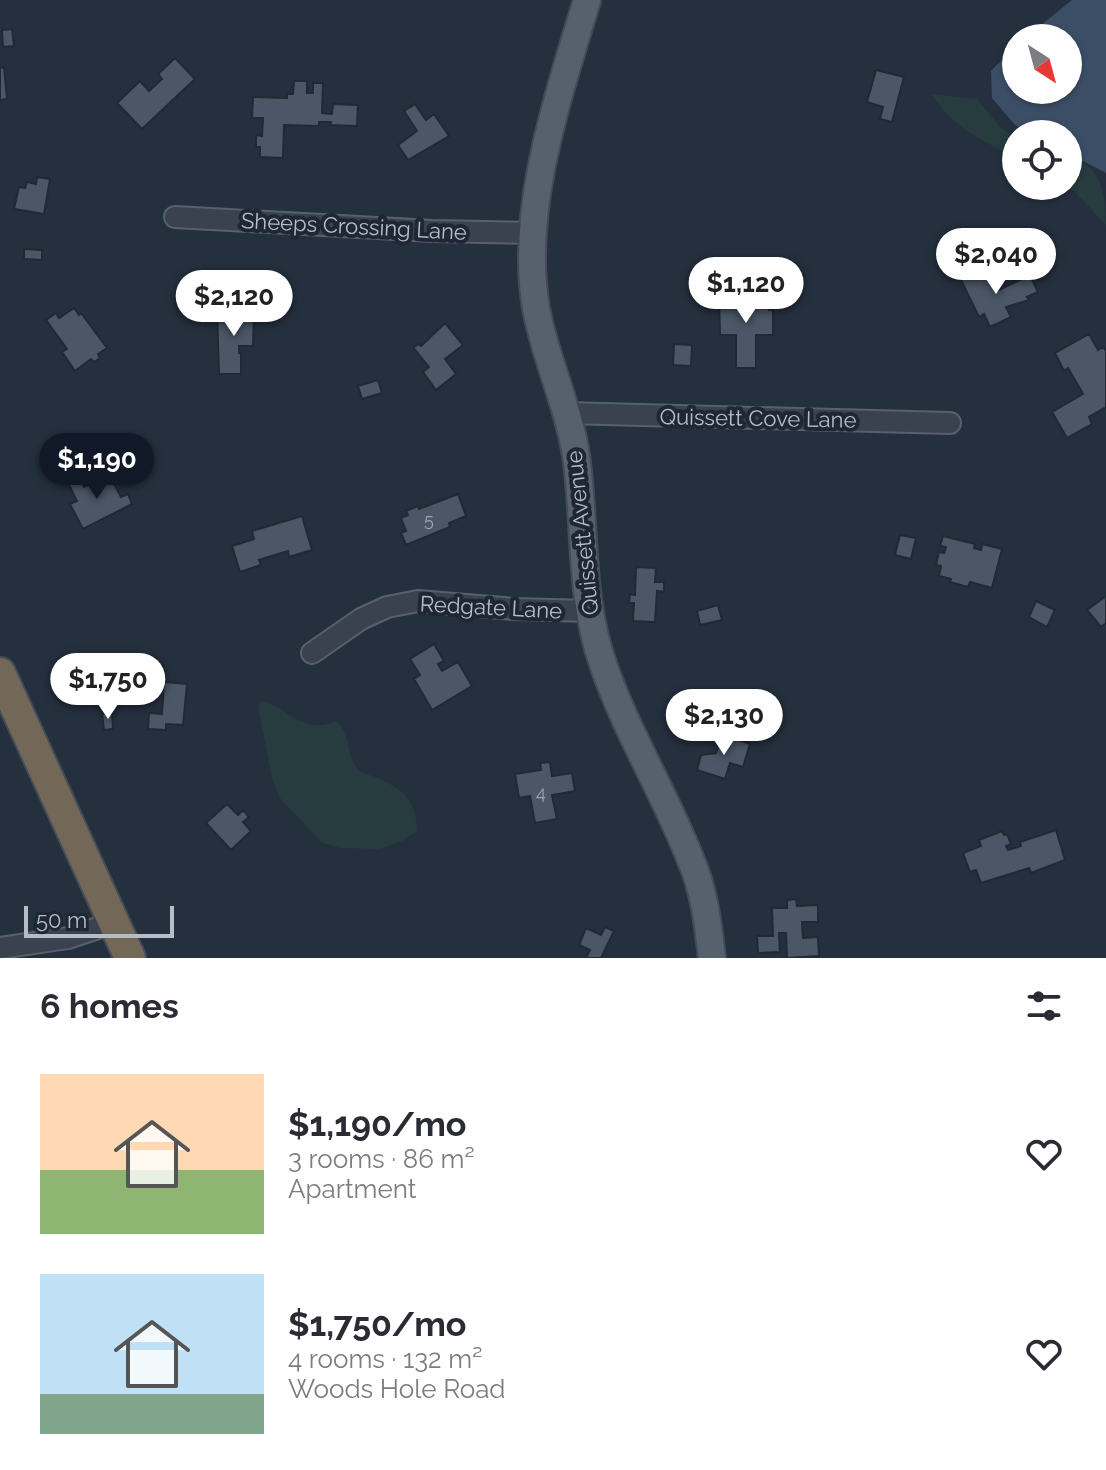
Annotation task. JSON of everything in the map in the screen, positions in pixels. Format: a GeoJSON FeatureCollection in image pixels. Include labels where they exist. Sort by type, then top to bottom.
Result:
{"type":"FeatureCollection","features":[{"type":"Feature","properties":{"kind":"highway"},"geometry":{"type":"LineString","coordinates":[[0,673],[130,958]]}},
{"type":"Feature","properties":{"kind":"main road","name":"Quissett Avenue"},"geometry":{"type":"LineString","coordinates":[[587,0],[547,149],[532,233],[536,309],[576,455],[589,611],[598,650],[691,859],[708,920],[712,958]]}},
{"type":"Feature","properties":{"kind":"street","name":"Sheeps Crossing Lane"},"geometry":{"type":"LineString","coordinates":[[175,217],[432,231],[532,233]]}},
{"type":"Feature","properties":{"kind":"street","name":"Quissett Cove Lane"},"geometry":{"type":"LineString","coordinates":[[565,413],[950,423]]}},
{"type":"Feature","properties":{"kind":"street","name":"Redgate Lane"},"geometry":{"type":"LineString","coordinates":[[312,653],[361,619],[387,607],[418,601],[589,611]]}},
{"type":"Feature","properties":{"kind":"street"},"geometry":{"type":"LineString","coordinates":[[0,948],[68,938],[113,923]]}},
{"type":"Feature","properties":{"kind":"green space"},"geometry":{"type":"Polygon","coordinates":[[[931,94],[977,99],[1002,129],[1002,151],[960,125],[931,94]]]}},
{"type":"Feature","properties":{"kind":"green space"},"geometry":{"type":"Polygon","coordinates":[[[1082,161],[1095,174],[1103,191],[1106,225],[1082,200],[1082,161]]]}},
{"type":"Feature","properties":{"kind":"green space"},"geometry":{"type":"Polygon","coordinates":[[[262,701],[306,723],[325,725],[336,721],[347,738],[358,769],[392,785],[405,795],[414,810],[417,831],[402,841],[380,849],[340,848],[322,843],[280,798],[272,778],[258,706],[262,701]]]}},
{"type":"Feature","properties":{"kind":"water"},"geometry":{"type":"Polygon","coordinates":[[[1072,0],[1106,0],[1106,173],[1082,160],[1082,120],[1011,120],[992,98],[991,71],[1002,60],[1002,104],[1082,104],[1082,24],[1042,24],[1072,0]]]}},
{"type":"Feature","properties":{"kind":"building"},"geometry":{"type":"Polygon","coordinates":[[[12,29],[14,46],[3,47],[2,30],[12,29]]]}},
{"type":"Feature","properties":{"kind":"building"},"geometry":{"type":"Polygon","coordinates":[[[175,58],[195,79],[142,129],[117,103],[140,81],[149,91],[162,79],[158,74],[175,58]]]}},
{"type":"Feature","properties":{"kind":"building"},"geometry":{"type":"Polygon","coordinates":[[[4,67],[7,99],[0,100],[0,68],[4,67]]]}},
{"type":"Feature","properties":{"kind":"building"},"geometry":{"type":"Polygon","coordinates":[[[876,70],[904,77],[892,122],[880,119],[883,107],[867,102],[876,70]]]}},
{"type":"Feature","properties":{"kind":"building"},"geometry":{"type":"Polygon","coordinates":[[[294,81],[307,81],[307,93],[313,93],[313,83],[323,83],[322,113],[332,114],[333,104],[358,105],[357,126],[330,125],[331,122],[319,122],[319,126],[284,125],[283,158],[260,157],[256,135],[262,136],[263,118],[252,118],[253,97],[287,98],[287,94],[293,94],[294,81]]]}},
{"type":"Feature","properties":{"kind":"building"},"geometry":{"type":"Polygon","coordinates":[[[415,104],[426,120],[434,114],[449,136],[408,160],[398,145],[417,131],[404,111],[415,104]]]}},
{"type":"Feature","properties":{"kind":"building"},"geometry":{"type":"Polygon","coordinates":[[[37,177],[50,179],[44,214],[14,209],[19,187],[25,188],[27,182],[36,184],[37,177]]]}},
{"type":"Feature","properties":{"kind":"building"},"geometry":{"type":"Polygon","coordinates":[[[24,249],[42,250],[42,260],[24,259],[24,249]]]}},
{"type":"Feature","properties":{"kind":"building"},"geometry":{"type":"Polygon","coordinates":[[[987,273],[992,285],[996,284],[999,290],[1030,275],[1038,292],[1027,297],[1029,300],[1006,307],[1011,317],[990,327],[984,314],[979,317],[960,278],[968,274],[970,277],[987,273]]]}},
{"type":"Feature","properties":{"kind":"building"},"geometry":{"type":"Polygon","coordinates":[[[769,297],[769,310],[773,310],[773,335],[756,335],[756,368],[736,368],[736,335],[720,335],[719,298],[769,297]]]}},
{"type":"Feature","properties":{"kind":"building"},"geometry":{"type":"Polygon","coordinates":[[[74,308],[107,348],[98,354],[100,358],[94,362],[91,359],[75,371],[62,352],[67,349],[46,320],[56,313],[59,318],[74,308]]]}},
{"type":"Feature","properties":{"kind":"building"},"geometry":{"type":"Polygon","coordinates":[[[217,310],[254,310],[253,346],[239,346],[241,374],[219,374],[217,310]]]}},
{"type":"Feature","properties":{"kind":"building"},"geometry":{"type":"Polygon","coordinates":[[[445,323],[463,345],[445,359],[456,374],[436,390],[423,372],[429,367],[413,347],[421,346],[445,323]]]}},
{"type":"Feature","properties":{"kind":"building"},"geometry":{"type":"Polygon","coordinates":[[[1089,334],[1098,350],[1103,347],[1106,351],[1106,407],[1089,417],[1092,424],[1067,438],[1052,412],[1083,394],[1068,368],[1064,371],[1055,353],[1089,334]]]}},
{"type":"Feature","properties":{"kind":"building"},"geometry":{"type":"Polygon","coordinates":[[[674,344],[692,345],[691,366],[673,365],[674,344]]]}},
{"type":"Feature","properties":{"kind":"building"},"geometry":{"type":"Polygon","coordinates":[[[378,380],[382,393],[362,399],[358,386],[378,380]]]}},
{"type":"Feature","properties":{"kind":"building"},"geometry":{"type":"Polygon","coordinates":[[[111,478],[121,497],[128,494],[132,504],[83,529],[70,504],[77,501],[69,485],[80,479],[84,487],[111,478]]]}},
{"type":"Feature","properties":{"kind":"building"},"geometry":{"type":"Polygon","coordinates":[[[458,494],[466,516],[449,523],[450,527],[406,545],[401,533],[406,531],[401,518],[408,515],[406,511],[458,494]]]}},
{"type":"Feature","properties":{"kind":"building"},"geometry":{"type":"Polygon","coordinates":[[[302,516],[312,550],[289,557],[288,551],[259,560],[261,565],[240,572],[232,546],[254,539],[252,531],[302,516]]]}},
{"type":"Feature","properties":{"kind":"building"},"geometry":{"type":"Polygon","coordinates":[[[900,535],[916,538],[911,559],[895,555],[900,535]]]}},
{"type":"Feature","properties":{"kind":"building"},"geometry":{"type":"Polygon","coordinates":[[[943,536],[975,544],[974,548],[981,550],[982,544],[1002,549],[992,588],[970,582],[968,587],[939,576],[941,566],[936,565],[939,552],[944,553],[946,547],[940,546],[943,536]]]}},
{"type":"Feature","properties":{"kind":"building"},"geometry":{"type":"Polygon","coordinates":[[[636,567],[656,568],[655,582],[664,582],[664,592],[657,591],[655,622],[633,621],[634,603],[629,603],[630,594],[635,595],[636,567]]]}},
{"type":"Feature","properties":{"kind":"building"},"geometry":{"type":"Polygon","coordinates":[[[1106,596],[1106,623],[1101,627],[1087,610],[1106,596]]]}},
{"type":"Feature","properties":{"kind":"building"},"geometry":{"type":"Polygon","coordinates":[[[1036,601],[1055,610],[1047,627],[1029,617],[1036,601]]]}},
{"type":"Feature","properties":{"kind":"building"},"geometry":{"type":"Polygon","coordinates":[[[718,605],[722,620],[700,625],[697,611],[718,605]]]}},
{"type":"Feature","properties":{"kind":"building"},"geometry":{"type":"Polygon","coordinates":[[[434,644],[444,661],[438,664],[442,671],[458,662],[472,686],[432,710],[414,679],[420,675],[410,659],[434,644]]]}},
{"type":"Feature","properties":{"kind":"building"},"geometry":{"type":"Polygon","coordinates":[[[164,682],[187,684],[183,725],[166,724],[166,730],[148,729],[149,713],[162,714],[164,682]]]}},
{"type":"Feature","properties":{"kind":"building"},"geometry":{"type":"Polygon","coordinates":[[[112,713],[113,729],[104,730],[102,714],[112,713]]]}},
{"type":"Feature","properties":{"kind":"building"},"geometry":{"type":"Polygon","coordinates":[[[721,737],[750,744],[743,767],[730,763],[725,779],[697,770],[701,755],[716,753],[721,737]]]}},
{"type":"Feature","properties":{"kind":"building"},"geometry":{"type":"Polygon","coordinates":[[[550,762],[552,776],[572,773],[575,791],[552,795],[557,819],[535,823],[530,796],[519,798],[515,774],[541,770],[540,763],[550,762]]]}},
{"type":"Feature","properties":{"kind":"building"},"geometry":{"type":"Polygon","coordinates":[[[227,804],[238,815],[243,810],[249,817],[243,822],[251,831],[231,850],[206,823],[227,804]]]}},
{"type":"Feature","properties":{"kind":"building"},"geometry":{"type":"Polygon","coordinates":[[[1056,830],[1065,860],[1031,873],[1029,868],[981,883],[976,870],[970,872],[963,853],[981,846],[979,840],[1002,831],[1004,835],[1007,834],[1011,844],[1006,846],[1008,850],[1021,846],[1020,842],[1056,830]]]}},
{"type":"Feature","properties":{"kind":"building"},"geometry":{"type":"Polygon","coordinates":[[[796,899],[797,906],[818,905],[818,922],[802,922],[803,938],[818,937],[819,956],[787,958],[786,933],[779,933],[780,952],[758,953],[757,936],[773,936],[772,908],[787,908],[787,900],[796,899]]]}},
{"type":"Feature","properties":{"kind":"building"},"geometry":{"type":"Polygon","coordinates":[[[605,927],[614,931],[601,958],[586,958],[590,950],[579,945],[586,928],[601,935],[605,927]]]}}]}
